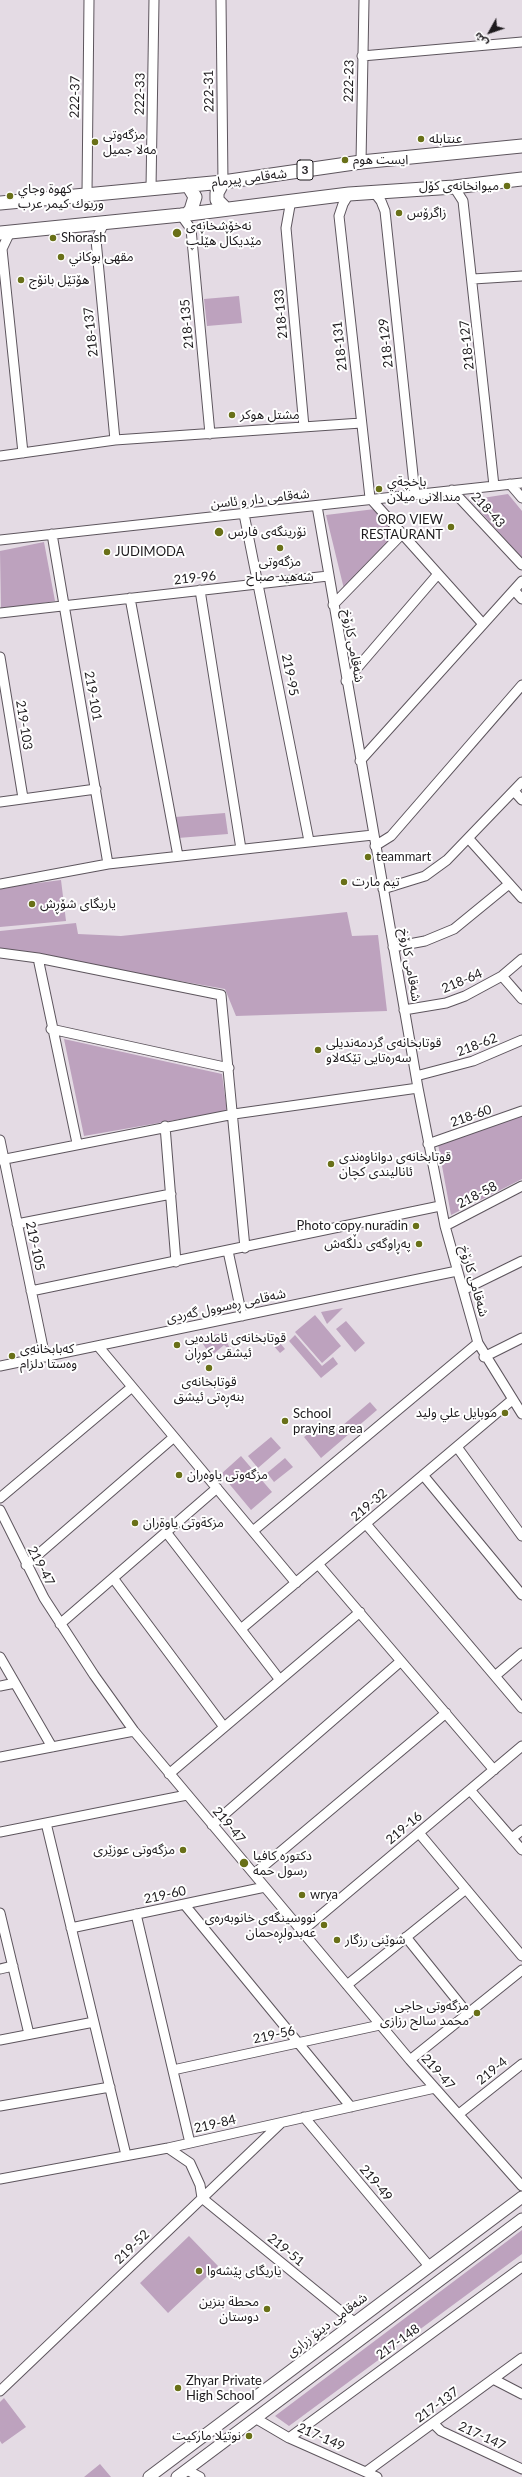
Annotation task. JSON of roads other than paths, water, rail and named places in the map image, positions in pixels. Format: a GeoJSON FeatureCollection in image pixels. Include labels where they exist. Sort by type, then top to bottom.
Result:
{"type":"FeatureCollection","features":[{"type":"Feature","properties":{"kind":"highway","name":"شەقامی پیرمام"},"geometry":{"type":"LineString","coordinates":[[0,203],[87,193],[223,182],[361,162],[522,146]]}},
{"type":"Feature","properties":{"kind":"highway","name":"شەقامی پیرمام"},"geometry":{"type":"LineString","coordinates":[[5,232],[183,215],[291,200],[349,194],[454,187],[522,179]]}},
{"type":"Feature","properties":{"kind":"highway"},"geometry":{"type":"LineString","coordinates":[[223,182],[216,193],[217,200],[226,209]]}},
{"type":"Feature","properties":{"kind":"highway"},"geometry":{"type":"LineString","coordinates":[[183,215],[191,210],[195,197],[188,185]]}},
{"type":"Feature","properties":{"kind":"main road","name":"شەقامی دینۆ زراری"},"geometry":{"type":"LineString","coordinates":[[149,2477],[522,2197]]}},
{"type":"Feature","properties":{"kind":"main road"},"geometry":{"type":"LineString","coordinates":[[177,2477],[522,2219]]}},
{"type":"Feature","properties":{"kind":"street","name":"222-37"},"geometry":{"type":"LineString","coordinates":[[87,193],[89,0]]}},
{"type":"Feature","properties":{"kind":"street","name":"222-33"},"geometry":{"type":"LineString","coordinates":[[152,188],[154,0]]}},
{"type":"Feature","properties":{"kind":"street","name":"222-31"},"geometry":{"type":"LineString","coordinates":[[221,0],[223,182]]}},
{"type":"Feature","properties":{"kind":"street","name":"222-23"},"geometry":{"type":"LineString","coordinates":[[361,162],[364,0]]}},
{"type":"Feature","properties":{"kind":"street"},"geometry":{"type":"LineString","coordinates":[[362,56],[522,42]]}},
{"type":"Feature","properties":{"kind":"street","name":"218-127"},"geometry":{"type":"LineString","coordinates":[[454,187],[463,201],[473,279],[494,486]]}},
{"type":"Feature","properties":{"kind":"street","name":"218-129"},"geometry":{"type":"LineString","coordinates":[[374,192],[381,201],[385,211],[415,494]]}},
{"type":"Feature","properties":{"kind":"street","name":"218-131"},"geometry":{"type":"LineString","coordinates":[[349,194],[343,204],[339,216],[370,498]]}},
{"type":"Feature","properties":{"kind":"street","name":"218-133"},"geometry":{"type":"LineString","coordinates":[[291,200],[286,228],[304,427]]}},
{"type":"Feature","properties":{"kind":"street","name":"218-135"},"geometry":{"type":"LineString","coordinates":[[183,215],[191,229],[210,434]]}},
{"type":"Feature","properties":{"kind":"street","name":"218-137"},"geometry":{"type":"LineString","coordinates":[[104,223],[96,240],[114,440]]}},
{"type":"Feature","properties":{"kind":"street"},"geometry":{"type":"LineString","coordinates":[[5,232],[2,249],[23,453]]}},
{"type":"Feature","properties":{"kind":"street"},"geometry":{"type":"LineString","coordinates":[[473,279],[522,276]]}},
{"type":"Feature","properties":{"kind":"street"},"geometry":{"type":"LineString","coordinates":[[0,456],[114,440],[361,423]]}},
{"type":"Feature","properties":{"kind":"street","name":"شەقامی دار و ئاسن"},"geometry":{"type":"LineString","coordinates":[[0,540],[317,506],[370,498],[522,483]]}},
{"type":"Feature","properties":{"kind":"street"},"geometry":{"type":"LineString","coordinates":[[510,484],[522,498]]}},
{"type":"Feature","properties":{"kind":"street","name":"218-43"},"geometry":{"type":"LineString","coordinates":[[452,490],[522,565]]}},
{"type":"Feature","properties":{"kind":"street"},"geometry":{"type":"LineString","coordinates":[[370,498],[483,624]]}},
{"type":"Feature","properties":{"kind":"street","name":"شەقامی کارۆخ"},"geometry":{"type":"LineString","coordinates":[[317,506],[373,835],[440,1206],[478,1343],[484,1357],[522,1414]]}},
{"type":"Feature","properties":{"kind":"street","name":"219-95"},"geometry":{"type":"LineString","coordinates":[[244,514],[309,841]]}},
{"type":"Feature","properties":{"kind":"street","name":"219-101"},"geometry":{"type":"LineString","coordinates":[[52,534],[108,864]]}},
{"type":"Feature","properties":{"kind":"street"},"geometry":{"type":"LineString","coordinates":[[333,605],[402,534]]}},
{"type":"Feature","properties":{"kind":"street"},"geometry":{"type":"LineString","coordinates":[[346,681],[438,574]]}},
{"type":"Feature","properties":{"kind":"street","name":"219-96"},"geometry":{"type":"LineString","coordinates":[[0,612],[328,576]]}},
{"type":"Feature","properties":{"kind":"street"},"geometry":{"type":"LineString","coordinates":[[360,761],[522,581]]}},
{"type":"Feature","properties":{"kind":"street"},"geometry":{"type":"LineString","coordinates":[[200,590],[241,849]]}},
{"type":"Feature","properties":{"kind":"street"},"geometry":{"type":"LineString","coordinates":[[514,590],[522,599]]}},
{"type":"Feature","properties":{"kind":"street"},"geometry":{"type":"LineString","coordinates":[[130,598],[178,856]]}},
{"type":"Feature","properties":{"kind":"street","name":"219-103"},"geometry":{"type":"LineString","coordinates":[[0,657],[23,798]]}},
{"type":"Feature","properties":{"kind":"street"},"geometry":{"type":"LineString","coordinates":[[375,846],[391,836],[520,692]]}},
{"type":"Feature","properties":{"kind":"street"},"geometry":{"type":"LineString","coordinates":[[383,889],[425,876],[447,860],[469,840],[522,782]]}},
{"type":"Feature","properties":{"kind":"street"},"geometry":{"type":"LineString","coordinates":[[0,802],[96,789]]}},
{"type":"Feature","properties":{"kind":"street"},"geometry":{"type":"LineString","coordinates":[[514,791],[522,800]]}},
{"type":"Feature","properties":{"kind":"street"},"geometry":{"type":"LineString","coordinates":[[0,884],[108,864],[373,835]]}},
{"type":"Feature","properties":{"kind":"street"},"geometry":{"type":"LineString","coordinates":[[469,840],[522,898]]}},
{"type":"Feature","properties":{"kind":"street"},"geometry":{"type":"LineString","coordinates":[[393,947],[425,941],[454,928],[509,884]]}},
{"type":"Feature","properties":{"kind":"street"},"geometry":{"type":"LineString","coordinates":[[0,953],[38,958],[221,995],[234,1114],[245,1248]]}},
{"type":"Feature","properties":{"kind":"street"},"geometry":{"type":"LineString","coordinates":[[38,958],[51,1028],[77,1143]]}},
{"type":"Feature","properties":{"kind":"street","name":"218-64"},"geometry":{"type":"LineString","coordinates":[[404,1010],[446,1003],[478,990],[502,976],[522,959]]}},
{"type":"Feature","properties":{"kind":"street"},"geometry":{"type":"LineString","coordinates":[[502,976],[522,999]]}},
{"type":"Feature","properties":{"kind":"street"},"geometry":{"type":"LineString","coordinates":[[51,1028],[228,1068]]}},
{"type":"Feature","properties":{"kind":"street","name":"218-62"},"geometry":{"type":"LineString","coordinates":[[416,1076],[473,1061],[522,1040]]}},
{"type":"Feature","properties":{"kind":"street"},"geometry":{"type":"LineString","coordinates":[[2,1159],[77,1143],[234,1114],[418,1088]]}},
{"type":"Feature","properties":{"kind":"street","name":"218-60"},"geometry":{"type":"LineString","coordinates":[[428,1144],[522,1111]]}},
{"type":"Feature","properties":{"kind":"street"},"geometry":{"type":"LineString","coordinates":[[165,1126],[176,1262]]}},
{"type":"Feature","properties":{"kind":"street","name":"219-105"},"geometry":{"type":"LineString","coordinates":[[0,1140],[2,1159],[18,1224],[45,1356]]}},
{"type":"Feature","properties":{"kind":"street","name":"218-58"},"geometry":{"type":"LineString","coordinates":[[445,1226],[522,1186]]}},
{"type":"Feature","properties":{"kind":"street"},"geometry":{"type":"LineString","coordinates":[[18,1224],[171,1194]]}},
{"type":"Feature","properties":{"kind":"street"},"geometry":{"type":"LineString","coordinates":[[31,1291],[245,1248],[440,1206]]}},
{"type":"Feature","properties":{"kind":"street"},"geometry":{"type":"LineString","coordinates":[[228,1251],[242,1316]]}},
{"type":"Feature","properties":{"kind":"street"},"geometry":{"type":"LineString","coordinates":[[463,1290],[522,1260]]}},
{"type":"Feature","properties":{"kind":"street","name":"شەقامی ڕەسوول گەردی"},"geometry":{"type":"LineString","coordinates":[[0,1366],[458,1271]]}},
{"type":"Feature","properties":{"kind":"street"},"geometry":{"type":"LineString","coordinates":[[484,1357],[522,1338]]}},
{"type":"Feature","properties":{"kind":"street"},"geometry":{"type":"LineString","coordinates":[[253,1531],[478,1343]]}},
{"type":"Feature","properties":{"kind":"street"},"geometry":{"type":"LineString","coordinates":[[98,1346],[296,1583]]}},
{"type":"Feature","properties":{"kind":"street"},"geometry":{"type":"LineString","coordinates":[[0,1498],[132,1387]]}},
{"type":"Feature","properties":{"kind":"street","name":"219-32"},"geometry":{"type":"LineString","coordinates":[[241,1629],[512,1400]]}},
{"type":"Feature","properties":{"kind":"street"},"geometry":{"type":"LineString","coordinates":[[26,1565],[174,1437]]}},
{"type":"Feature","properties":{"kind":"street"},"geometry":{"type":"LineString","coordinates":[[457,1447],[522,1536]]}},
{"type":"Feature","properties":{"kind":"street"},"geometry":{"type":"LineString","coordinates":[[423,1475],[522,1595]]}},
{"type":"Feature","properties":{"kind":"street"},"geometry":{"type":"LineString","coordinates":[[60,1624],[217,1488]]}},
{"type":"Feature","properties":{"kind":"street","name":"219-47"},"geometry":{"type":"LineString","coordinates":[[0,1510],[26,1565],[60,1624],[134,1731],[380,2025],[522,2186]]}},
{"type":"Feature","properties":{"kind":"street"},"geometry":{"type":"LineString","coordinates":[[366,1524],[522,1708]]}},
{"type":"Feature","properties":{"kind":"street"},"geometry":{"type":"LineString","coordinates":[[166,1532],[280,1680]]}},
{"type":"Feature","properties":{"kind":"street"},"geometry":{"type":"LineString","coordinates":[[318,1564],[494,1770]]}},
{"type":"Feature","properties":{"kind":"street"},"geometry":{"type":"LineString","coordinates":[[113,1578],[224,1727]]}},
{"type":"Feature","properties":{"kind":"street"},"geometry":{"type":"LineString","coordinates":[[169,1774],[360,1612]]}},
{"type":"Feature","properties":{"kind":"street"},"geometry":{"type":"LineString","coordinates":[[495,1676],[522,1653]]}},
{"type":"Feature","properties":{"kind":"street"},"geometry":{"type":"LineString","coordinates":[[0,1657],[52,1747]]}},
{"type":"Feature","properties":{"kind":"street"},"geometry":{"type":"LineString","coordinates":[[212,1825],[401,1661]]}},
{"type":"Feature","properties":{"kind":"street"},"geometry":{"type":"LineString","coordinates":[[0,1686],[15,1683]]}},
{"type":"Feature","properties":{"kind":"street"},"geometry":{"type":"LineString","coordinates":[[254,1874],[446,1713]]}},
{"type":"Feature","properties":{"kind":"street"},"geometry":{"type":"LineString","coordinates":[[0,1757],[134,1731]]}},
{"type":"Feature","properties":{"kind":"street","name":"219-16"},"geometry":{"type":"LineString","coordinates":[[302,1931],[522,1746]]}},
{"type":"Feature","properties":{"kind":"street"},"geometry":{"type":"LineString","coordinates":[[470,1790],[522,1850]]}},
{"type":"Feature","properties":{"kind":"street"},"geometry":{"type":"LineString","coordinates":[[0,1832],[186,1795]]}},
{"type":"Feature","properties":{"kind":"street"},"geometry":{"type":"LineString","coordinates":[[46,1823],[126,2155]]}},
{"type":"Feature","properties":{"kind":"street"},"geometry":{"type":"LineString","coordinates":[[512,1838],[522,1830]]}},
{"type":"Feature","properties":{"kind":"street"},"geometry":{"type":"LineString","coordinates":[[418,1833],[522,1956]]}},
{"type":"Feature","properties":{"kind":"street","name":"219-60"},"geometry":{"type":"LineString","coordinates":[[71,1928],[265,1887]]}},
{"type":"Feature","properties":{"kind":"street"},"geometry":{"type":"LineString","coordinates":[[347,1985],[466,1889]]}},
{"type":"Feature","properties":{"kind":"street"},"geometry":{"type":"LineString","coordinates":[[184,1904],[351,2107]]}},
{"type":"Feature","properties":{"kind":"street"},"geometry":{"type":"LineString","coordinates":[[0,1913],[29,2034]]}},
{"type":"Feature","properties":{"kind":"street"},"geometry":{"type":"LineString","coordinates":[[136,1914],[190,2143]]}},
{"type":"Feature","properties":{"kind":"street"},"geometry":{"type":"LineString","coordinates":[[406,1937],[468,2014]]}},
{"type":"Feature","properties":{"kind":"street"},"geometry":{"type":"LineString","coordinates":[[0,1969],[13,1966]]}},
{"type":"Feature","properties":{"kind":"street"},"geometry":{"type":"LineString","coordinates":[[410,2060],[522,1970]]}},
{"type":"Feature","properties":{"kind":"street"},"geometry":{"type":"LineString","coordinates":[[0,2040],[94,2022]]}},
{"type":"Feature","properties":{"kind":"street","name":"219-56"},"geometry":{"type":"LineString","coordinates":[[173,2070],[380,2025]]}},
{"type":"Feature","properties":{"kind":"street","name":"219-4"},"geometry":{"type":"LineString","coordinates":[[459,2114],[522,2064]]}},
{"type":"Feature","properties":{"kind":"street"},"geometry":{"type":"LineString","coordinates":[[0,2106],[110,2087]]}},
{"type":"Feature","properties":{"kind":"street","name":"219-84"},"geometry":{"type":"LineString","coordinates":[[0,2179],[168,2148],[435,2088]]}},
{"type":"Feature","properties":{"kind":"street","name":"219-49"},"geometry":{"type":"LineString","coordinates":[[304,2117],[429,2266]]}},
{"type":"Feature","properties":{"kind":"street","name":"219-52"},"geometry":{"type":"LineString","coordinates":[[0,2391],[282,2122]]}},
{"type":"Feature","properties":{"kind":"street"},"geometry":{"type":"LineString","coordinates":[[168,2148],[190,2163],[200,2185],[202,2198]]}},
{"type":"Feature","properties":{"kind":"street","name":"219-51"},"geometry":{"type":"LineString","coordinates":[[202,2198],[354,2322]]}},
{"type":"Feature","properties":{"kind":"street","name":"217-148"},"geometry":{"type":"LineString","coordinates":[[289,2438],[522,2267]]}},
{"type":"Feature","properties":{"kind":"street","name":"217-137"},"geometry":{"type":"LineString","coordinates":[[366,2472],[434,2424],[522,2358]]}},
{"type":"Feature","properties":{"kind":"street"},"geometry":{"type":"LineString","coordinates":[[493,2379],[522,2394]]}},
{"type":"Feature","properties":{"kind":"street","name":"217-149"},"geometry":{"type":"LineString","coordinates":[[255,2418],[289,2438],[377,2477]]}},
{"type":"Feature","properties":{"kind":"street","name":"217-147"},"geometry":{"type":"LineString","coordinates":[[434,2424],[441,2431],[522,2469]]}},
{"type":"Feature","properties":{"kind":"street"},"geometry":{"type":"LineString","coordinates":[[187,2470],[200,2477]]}},
{"type":"Feature","properties":{"kind":"place","name":"عنتابله"},"geometry":{"type":"Point","coordinates":[421,139]}},
{"type":"Feature","properties":{"kind":"place","name":"مزگەوتی مەلا جمیل"},"geometry":{"type":"Point","coordinates":[95,142]}},
{"type":"Feature","properties":{"kind":"place","name":"ايست هوم"},"geometry":{"type":"Point","coordinates":[345,160]}},
{"type":"Feature","properties":{"kind":"place","name":"میوانخانەی کۆل"},"geometry":{"type":"Point","coordinates":[507,186]}},
{"type":"Feature","properties":{"kind":"place","name":"كهوة وجاي وريوك كيمر عرب"},"geometry":{"type":"Point","coordinates":[10,196]}},
{"type":"Feature","properties":{"kind":"place","name":"زاگرۆس"},"geometry":{"type":"Point","coordinates":[399,213]}},
{"type":"Feature","properties":{"kind":"place","name":"نەخۆشخانەی مێدیکاڵ هێڵپ"},"geometry":{"type":"Point","coordinates":[177,233]}},
{"type":"Feature","properties":{"kind":"place","name":"Shorash"},"geometry":{"type":"Point","coordinates":[53,238]}},
{"type":"Feature","properties":{"kind":"place","name":"مقهى بوكاني"},"geometry":{"type":"Point","coordinates":[61,257]}},
{"type":"Feature","properties":{"kind":"place","name":"هۆتێل بانۆج"},"geometry":{"type":"Point","coordinates":[21,280]}},
{"type":"Feature","properties":{"kind":"place","name":"مشتل هوكر"},"geometry":{"type":"Point","coordinates":[232,415]}},
{"type":"Feature","properties":{"kind":"place","name":"باخچةي مندالانى ميلان"},"geometry":{"type":"Point","coordinates":[379,489]}},
{"type":"Feature","properties":{"kind":"place","name":"ORO VIEW RESTAURANT"},"geometry":{"type":"Point","coordinates":[451,527]}},
{"type":"Feature","properties":{"kind":"place","name":"نۆرینگەی فارس"},"geometry":{"type":"Point","coordinates":[219,532]}},
{"type":"Feature","properties":{"kind":"place","name":"مزگه‌وتی شه‌هید صباح"},"geometry":{"type":"Point","coordinates":[280,548]}},
{"type":"Feature","properties":{"kind":"place","name":"JUDIMODA"},"geometry":{"type":"Point","coordinates":[107,552]}},
{"type":"Feature","properties":{"kind":"place","name":"teammart"},"geometry":{"type":"Point","coordinates":[368,857]}},
{"type":"Feature","properties":{"kind":"place","name":"تيم مارت"},"geometry":{"type":"Point","coordinates":[344,882]}},
{"type":"Feature","properties":{"kind":"place","name":"یاریگای شۆڕش"},"geometry":{"type":"Point","coordinates":[32,904]}},
{"type":"Feature","properties":{"kind":"place","name":"قوتابخانەی گردمەندیلی سەرەتایی تێكەلاو"},"geometry":{"type":"Point","coordinates":[318,1050]}},
{"type":"Feature","properties":{"kind":"place","name":"قوتابخانەی دواناوەندی ئانالیندی كچان"},"geometry":{"type":"Point","coordinates":[331,1164]}},
{"type":"Feature","properties":{"kind":"place","name":"Photo copy nuradin"},"geometry":{"type":"Point","coordinates":[416,1226]}},
{"type":"Feature","properties":{"kind":"place","name":"پەڕاوگەی دڵگەش"},"geometry":{"type":"Point","coordinates":[419,1244]}},
{"type":"Feature","properties":{"kind":"place","name":"قوتابخانەی ئامادەیی ئیشقی کوڕان"},"geometry":{"type":"Point","coordinates":[177,1345]}},
{"type":"Feature","properties":{"kind":"place","name":"كەبابخانەی وەستا دلزام"},"geometry":{"type":"Point","coordinates":[12,1356]}},
{"type":"Feature","properties":{"kind":"place","name":"قوتابخانەی بنەڕەتی ئیشق"},"geometry":{"type":"Point","coordinates":[209,1368]}},
{"type":"Feature","properties":{"kind":"place","name":"موبايل علي وليد"},"geometry":{"type":"Point","coordinates":[505,1413]}},
{"type":"Feature","properties":{"kind":"place","name":"School praying area"},"geometry":{"type":"Point","coordinates":[285,1421]}},
{"type":"Feature","properties":{"kind":"place","name":"مزگەوتی یاوەران"},"geometry":{"type":"Point","coordinates":[179,1475]}},
{"type":"Feature","properties":{"kind":"place","name":"مزكةوتى ياوةران"},"geometry":{"type":"Point","coordinates":[135,1523]}},
{"type":"Feature","properties":{"kind":"place","name":"مزگه‌وتی عوزێری"},"geometry":{"type":"Point","coordinates":[183,1850]}},
{"type":"Feature","properties":{"kind":"place","name":"دکتورە کافیا رسول حمە"},"geometry":{"type":"Point","coordinates":[244,1863]}},
{"type":"Feature","properties":{"kind":"place","name":"wrya"},"geometry":{"type":"Point","coordinates":[302,1895]}},
{"type":"Feature","properties":{"kind":"place","name":"نووسینگەی خانوبەرەی عەبدولڕەحمان"},"geometry":{"type":"Point","coordinates":[324,1925]}},
{"type":"Feature","properties":{"kind":"place","name":"شوێنی رزگار"},"geometry":{"type":"Point","coordinates":[337,1940]}},
{"type":"Feature","properties":{"kind":"place","name":"مزگەوتی حاجی محمد سالح رزازی"},"geometry":{"type":"Point","coordinates":[477,2013]}},
{"type":"Feature","properties":{"kind":"place","name":"یاریگای پێشەوا"},"geometry":{"type":"Point","coordinates":[199,2271]}},
{"type":"Feature","properties":{"kind":"place","name":"محطة بنزين دوستان"},"geometry":{"type":"Point","coordinates":[267,2309]}},
{"type":"Feature","properties":{"kind":"place","name":"Zhyar Private High School"},"geometry":{"type":"Point","coordinates":[178,2388]}},
{"type":"Feature","properties":{"kind":"place","name":"نوتیلا مارکیت"},"geometry":{"type":"Point","coordinates":[249,2436]}}]}
